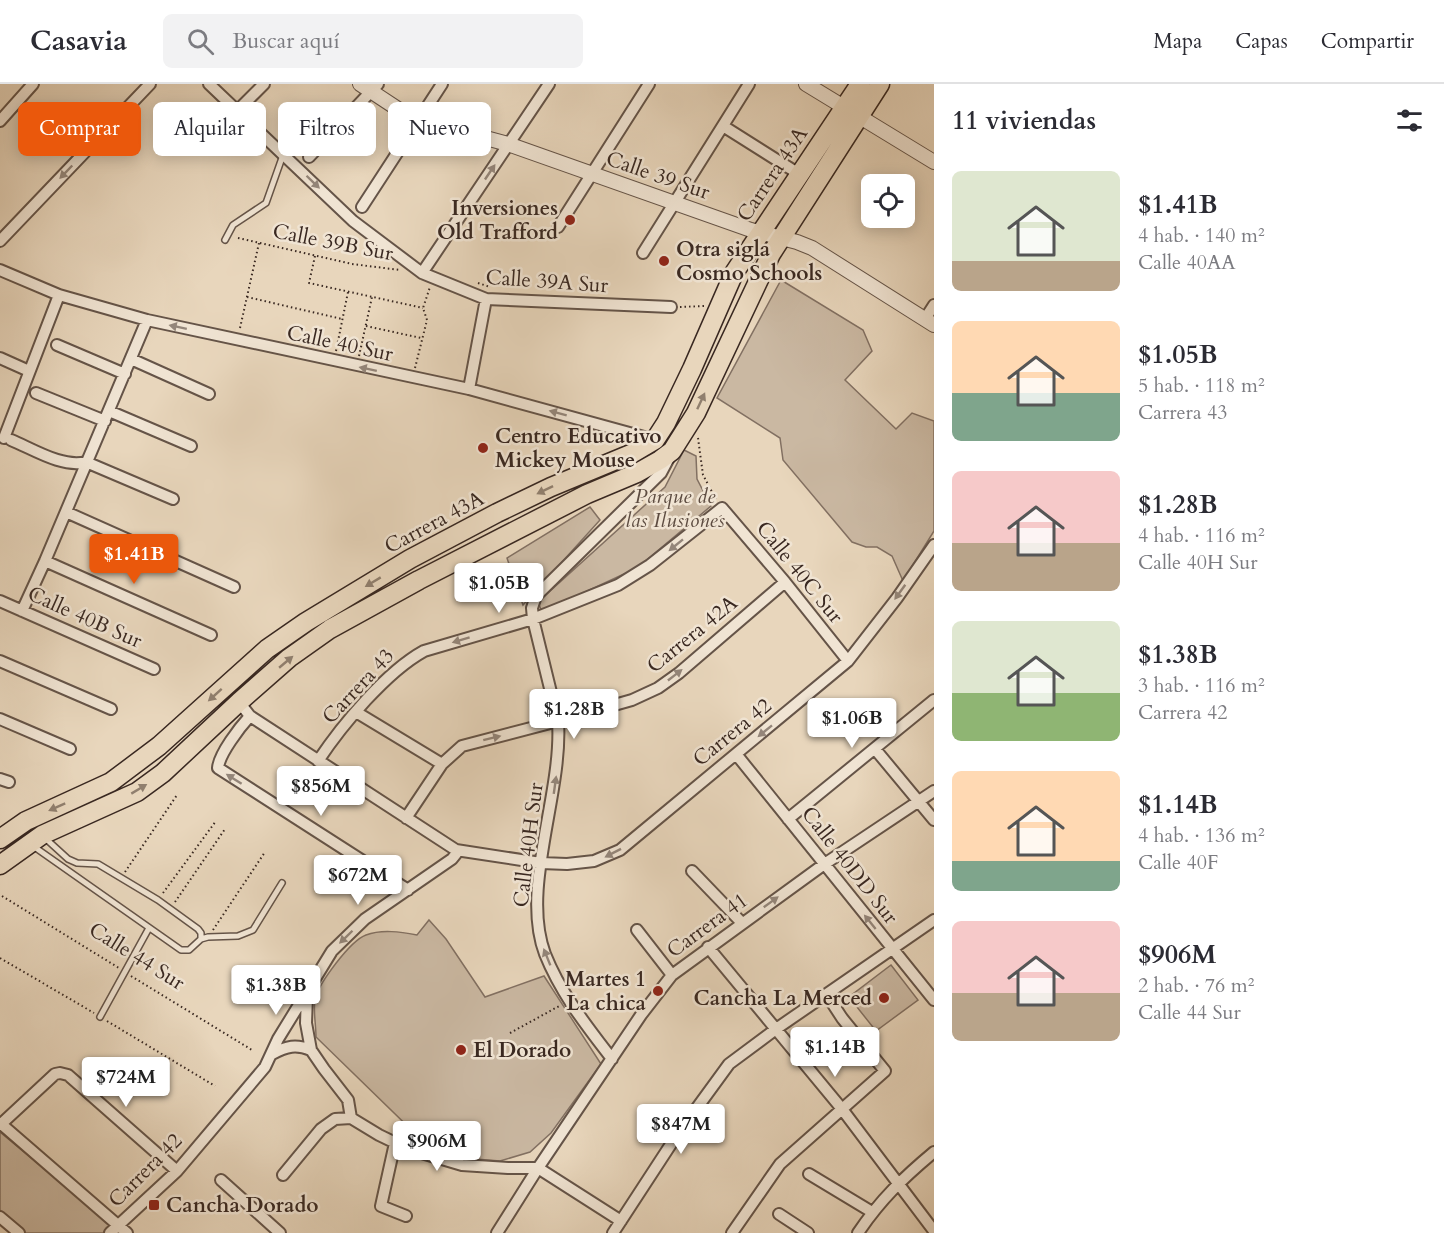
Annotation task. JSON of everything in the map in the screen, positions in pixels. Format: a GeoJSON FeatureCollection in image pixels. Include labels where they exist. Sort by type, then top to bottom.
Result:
{"type":"FeatureCollection","features":[{"type":"Feature","properties":{"kind":"main road","name":"Carrera 43A"},"geometry":{"type":"LineString","coordinates":[[0,864],[36,839],[137,792],[244,709],[290,658],[330,629],[419,580],[556,510],[637,473],[672,451],[696,413],[771,254],[851,112],[860,84]]}},
{"type":"Feature","properties":{"kind":"main road","name":"Carrera 43A"},"geometry":{"type":"LineString","coordinates":[[0,839],[26,821],[111,782],[159,746],[267,649],[306,622],[410,560],[497,513],[552,486],[633,453],[655,440],[666,423],[692,369],[734,273],[799,174],[851,112],[880,84]]}},
{"type":"Feature","properties":{"kind":"street"},"geometry":{"type":"LineString","coordinates":[[0,122],[33,84]]}},
{"type":"Feature","properties":{"kind":"street"},"geometry":{"type":"LineString","coordinates":[[0,241],[150,84]]}},
{"type":"Feature","properties":{"kind":"street","name":"Calle 39A Sur"},"geometry":{"type":"LineString","coordinates":[[209,84],[228,102]]}},
{"type":"Feature","properties":{"kind":"street"},"geometry":{"type":"LineString","coordinates":[[245,102],[264,84]]}},
{"type":"Feature","properties":{"kind":"street"},"geometry":{"type":"LineString","coordinates":[[430,102],[442,84]]}},
{"type":"Feature","properties":{"kind":"street"},"geometry":{"type":"LineString","coordinates":[[427,276],[508,144],[549,84]]}},
{"type":"Feature","properties":{"kind":"street"},"geometry":{"type":"LineString","coordinates":[[558,227],[649,84]]}},
{"type":"Feature","properties":{"kind":"street"},"geometry":{"type":"LineString","coordinates":[[643,253],[749,84]]}},
{"type":"Feature","properties":{"kind":"street"},"geometry":{"type":"LineString","coordinates":[[806,84],[934,162]]}},
{"type":"Feature","properties":{"kind":"street"},"geometry":{"type":"LineString","coordinates":[[309,157],[369,87]]}},
{"type":"Feature","properties":{"kind":"street","name":"Calle 39 Sur"},"geometry":{"type":"LineString","coordinates":[[369,87],[392,102]]}},
{"type":"Feature","properties":{"kind":"street"},"geometry":{"type":"LineString","coordinates":[[723,126],[799,174]]}},
{"type":"Feature","properties":{"kind":"street","name":"Calle 39A Sur"},"geometry":{"type":"LineString","coordinates":[[266,137],[278,148]]}},
{"type":"Feature","properties":{"kind":"street","name":"Calle 39 Sur"},"geometry":{"type":"LineString","coordinates":[[491,139],[760,233],[812,248],[930,322]]}},
{"type":"Feature","properties":{"kind":"street","name":"Calle 39A Sur"},"geometry":{"type":"LineString","coordinates":[[287,156],[353,221],[427,276],[486,300],[671,307]]}},
{"type":"Feature","properties":{"kind":"street"},"geometry":{"type":"LineString","coordinates":[[362,207],[395,156]]}},
{"type":"Feature","properties":{"kind":"street","name":"Calle 40 Sur"},"geometry":{"type":"LineString","coordinates":[[0,270],[59,295],[147,320],[469,389],[655,440],[672,451]]}},
{"type":"Feature","properties":{"kind":"street"},"geometry":{"type":"LineString","coordinates":[[59,295],[29,371],[8,439],[66,463],[76,465],[86,462],[173,499]]}},
{"type":"Feature","properties":{"kind":"street"},"geometry":{"type":"LineString","coordinates":[[469,389],[486,300]]}},
{"type":"Feature","properties":{"kind":"street"},"geometry":{"type":"LineString","coordinates":[[930,322],[934,305]]}},
{"type":"Feature","properties":{"kind":"street"},"geometry":{"type":"LineString","coordinates":[[22,611],[147,320]]}},
{"type":"Feature","properties":{"kind":"street"},"geometry":{"type":"LineString","coordinates":[[57,345],[125,375]]}},
{"type":"Feature","properties":{"kind":"street"},"geometry":{"type":"LineString","coordinates":[[0,358],[29,371]]}},
{"type":"Feature","properties":{"kind":"street"},"geometry":{"type":"LineString","coordinates":[[130,359],[208,394]]}},
{"type":"Feature","properties":{"kind":"street"},"geometry":{"type":"LineString","coordinates":[[36,393],[191,446]]}},
{"type":"Feature","properties":{"kind":"street","name":"Carrera 43A"},"geometry":{"type":"LineString","coordinates":[[533,620],[532,608],[536,596],[661,473],[672,451]]}},
{"type":"Feature","properties":{"kind":"street","name":"Calle 40C Sur"},"geometry":{"type":"LineString","coordinates":[[722,508],[848,662]]}},
{"type":"Feature","properties":{"kind":"street","name":"Carrera 43"},"geometry":{"type":"LineString","coordinates":[[318,761],[356,712],[408,660],[424,651],[533,620],[635,576],[722,508]]}},
{"type":"Feature","properties":{"kind":"street"},"geometry":{"type":"LineString","coordinates":[[66,512],[234,587]]}},
{"type":"Feature","properties":{"kind":"street","name":"Carrera 42"},"geometry":{"type":"LineString","coordinates":[[541,864],[594,861],[620,850],[848,662],[897,598],[934,544]]}},
{"type":"Feature","properties":{"kind":"street"},"geometry":{"type":"LineString","coordinates":[[45,561],[211,635]]}},
{"type":"Feature","properties":{"kind":"street","name":"Carrera 42A"},"geometry":{"type":"LineString","coordinates":[[406,818],[442,764],[462,746],[632,700],[658,688],[679,673],[784,582]]}},
{"type":"Feature","properties":{"kind":"street","name":"Calle 40B Sur"},"geometry":{"type":"LineString","coordinates":[[0,601],[154,669]]}},
{"type":"Feature","properties":{"kind":"street","name":"Calle 40H Sur"},"geometry":{"type":"LineString","coordinates":[[533,620],[558,721],[558,757],[541,864],[538,927],[545,953],[568,1001],[612,1059]]}},
{"type":"Feature","properties":{"kind":"street"},"geometry":{"type":"LineString","coordinates":[[0,661],[111,709]]}},
{"type":"Feature","properties":{"kind":"street"},"geometry":{"type":"LineString","coordinates":[[788,819],[934,700]]}},
{"type":"Feature","properties":{"kind":"street"},"geometry":{"type":"LineString","coordinates":[[244,709],[318,761],[456,850],[541,864]]}},
{"type":"Feature","properties":{"kind":"street","name":"Carrera 43A"},"geometry":{"type":"LineString","coordinates":[[244,709],[225,752],[217,764],[218,768],[408,890]]}},
{"type":"Feature","properties":{"kind":"street"},"geometry":{"type":"LineString","coordinates":[[356,712],[442,764]]}},
{"type":"Feature","properties":{"kind":"street"},"geometry":{"type":"LineString","coordinates":[[0,719],[70,749]]}},
{"type":"Feature","properties":{"kind":"street"},"geometry":{"type":"LineString","coordinates":[[875,748],[934,820]]}},
{"type":"Feature","properties":{"kind":"street","name":"Calle 40DD Sur"},"geometry":{"type":"LineString","coordinates":[[736,754],[934,1000]]}},
{"type":"Feature","properties":{"kind":"street","name":"Carrera 41"},"geometry":{"type":"LineString","coordinates":[[497,1233],[641,1015],[672,975],[824,865],[934,791]]}},
{"type":"Feature","properties":{"kind":"street","name":"Carrera 42"},"geometry":{"type":"LineString","coordinates":[[114,1229],[177,1171],[251,1085],[265,1067],[332,951],[365,919],[452,859],[456,850]]}},
{"type":"Feature","properties":{"kind":"street"},"geometry":{"type":"LineString","coordinates":[[692,871],[742,923]]}},
{"type":"Feature","properties":{"kind":"street"},"geometry":{"type":"LineString","coordinates":[[613,1233],[675,1138],[729,1064],[934,920]]}},
{"type":"Feature","properties":{"kind":"street"},"geometry":{"type":"LineString","coordinates":[[637,930],[672,975]]}},
{"type":"Feature","properties":{"kind":"street"},"geometry":{"type":"LineString","coordinates":[[708,947],[842,1109],[934,1231]]}},
{"type":"Feature","properties":{"kind":"street"},"geometry":{"type":"LineString","coordinates":[[307,993],[306,1023],[311,1050],[348,1100],[351,1118]]}},
{"type":"Feature","properties":{"kind":"street"},"geometry":{"type":"LineString","coordinates":[[732,1233],[780,1164],[885,1071],[826,995]]}},
{"type":"Feature","properties":{"kind":"street"},"geometry":{"type":"LineString","coordinates":[[272,1054],[286,1046],[296,1045],[311,1050]]}},
{"type":"Feature","properties":{"kind":"street"},"geometry":{"type":"LineString","coordinates":[[127,1233],[114,1229],[0,1124],[55,1074],[60,1073],[68,1076],[177,1171]]}},
{"type":"Feature","properties":{"kind":"street"},"geometry":{"type":"LineString","coordinates":[[283,1175],[321,1129],[335,1119],[351,1118],[408,1149],[462,1165],[538,1168],[621,1221]]}},
{"type":"Feature","properties":{"kind":"street"},"geometry":{"type":"LineString","coordinates":[[395,1143],[381,1206],[406,1215]]}},
{"type":"Feature","properties":{"kind":"street"},"geometry":{"type":"LineString","coordinates":[[858,1233],[872,1212],[898,1182],[934,1152]]}},
{"type":"Feature","properties":{"kind":"street"},"geometry":{"type":"LineString","coordinates":[[810,1174],[872,1212]]}},
{"type":"Feature","properties":{"kind":"street"},"geometry":{"type":"LineString","coordinates":[[221,1180],[280,1233]]}},
{"type":"Feature","properties":{"kind":"street"},"geometry":{"type":"LineString","coordinates":[[779,1214],[808,1233]]}},
{"type":"Feature","properties":{"kind":"street"},"geometry":{"type":"LineString","coordinates":[[0,1217],[19,1233]]}},
{"type":"Feature","properties":{"kind":"lane"},"geometry":{"type":"LineString","coordinates":[[225,240],[232,225],[266,203],[283,156]]}},
{"type":"Feature","properties":{"kind":"lane"},"geometry":{"type":"LineString","coordinates":[[36,839],[68,859],[77,863],[98,864],[121,877],[198,928],[204,938]]}},
{"type":"Feature","properties":{"kind":"lane"},"geometry":{"type":"LineString","coordinates":[[36,839],[149,928],[181,950],[189,950],[204,938],[238,936],[253,930],[282,883]]}},
{"type":"Feature","properties":{"kind":"lane"},"geometry":{"type":"LineString","coordinates":[[100,1017],[149,928]]}},
{"type":"Feature","properties":{"kind":"path","name":"Calle 39B Sur"},"geometry":{"type":"LineString","coordinates":[[238,238],[352,264],[427,276]]}},
{"type":"Feature","properties":{"kind":"path"},"geometry":{"type":"LineString","coordinates":[[236,340],[259,243]]}},
{"type":"Feature","properties":{"kind":"path"},"geometry":{"type":"LineString","coordinates":[[315,255],[309,283],[423,308]]}},
{"type":"Feature","properties":{"kind":"path"},"geometry":{"type":"LineString","coordinates":[[412,378],[427,320],[423,308],[427,276]]}},
{"type":"Feature","properties":{"kind":"path"},"geometry":{"type":"LineString","coordinates":[[334,361],[348,292]]}},
{"type":"Feature","properties":{"kind":"path"},"geometry":{"type":"LineString","coordinates":[[246,297],[342,319]]}},
{"type":"Feature","properties":{"kind":"path"},"geometry":{"type":"LineString","coordinates":[[356,366],[372,297]]}},
{"type":"Feature","properties":{"kind":"path"},"geometry":{"type":"LineString","coordinates":[[671,307],[712,306]]}},
{"type":"Feature","properties":{"kind":"path"},"geometry":{"type":"LineString","coordinates":[[366,326],[422,338]]}},
{"type":"Feature","properties":{"kind":"path"},"geometry":{"type":"LineString","coordinates":[[698,430],[704,475],[722,508]]}},
{"type":"Feature","properties":{"kind":"path"},"geometry":{"type":"LineString","coordinates":[[121,877],[177,795]]}},
{"type":"Feature","properties":{"kind":"path"},"geometry":{"type":"LineString","coordinates":[[158,900],[216,821]]}},
{"type":"Feature","properties":{"kind":"path"},"geometry":{"type":"LineString","coordinates":[[170,909],[225,829]]}},
{"type":"Feature","properties":{"kind":"path"},"geometry":{"type":"LineString","coordinates":[[204,938],[265,852]]}},
{"type":"Feature","properties":{"kind":"path","name":"Calle 44 Sur"},"geometry":{"type":"LineString","coordinates":[[2,896],[252,1050]]}},
{"type":"Feature","properties":{"kind":"path"},"geometry":{"type":"LineString","coordinates":[[510,1033],[568,1001]]}},
{"type":"Feature","properties":{"kind":"green space"},"geometry":{"type":"Polygon","coordinates":[[[781,280],[863,330],[872,351],[845,380],[896,429],[912,413],[934,421],[934,531],[903,581],[892,556],[877,547],[866,547],[852,542],[783,460],[780,438],[717,398],[781,280]]]}},
{"type":"Feature","properties":{"kind":"green space","name":"Parque de las Ilusiones"},"geometry":{"type":"Polygon","coordinates":[[[684,450],[696,456],[697,479],[711,506],[637,568],[542,612],[538,602],[665,487],[684,450]]]}},
{"type":"Feature","properties":{"kind":"green space"},"geometry":{"type":"Polygon","coordinates":[[[590,507],[600,520],[523,605],[507,558],[590,507]]]}},
{"type":"Feature","properties":{"kind":"green space","name":"El Dorado"},"geometry":{"type":"Polygon","coordinates":[[[429,920],[446,939],[485,997],[544,976],[601,1064],[551,1133],[530,1152],[500,1161],[463,1158],[427,1145],[316,1037],[315,999],[322,983],[352,945],[366,935],[378,932],[417,935],[429,920]]]}},
{"type":"Feature","properties":{"kind":"green space","name":"Cancha La Merced"},"geometry":{"type":"Polygon","coordinates":[[[891,965],[918,1000],[876,1031],[849,997],[891,965]]]}},
{"type":"Feature","properties":{"kind":"green space"},"geometry":{"type":"Polygon","coordinates":[[[0,1132],[111,1224],[103,1233],[26,1233],[0,1210],[0,1132]]]}},
{"type":"Feature","properties":{"kind":"place","name":"Inversiones Old Trafford"},"geometry":{"type":"Point","coordinates":[570,220]}},
{"type":"Feature","properties":{"kind":"place","name":"Otra sigla Cosmo Schools"},"geometry":{"type":"Point","coordinates":[664,261]}},
{"type":"Feature","properties":{"kind":"place","name":"Centro Educativo Mickey Mouse"},"geometry":{"type":"Point","coordinates":[483,448]}},
{"type":"Feature","properties":{"kind":"place","name":"Martes 1 La chica"},"geometry":{"type":"Point","coordinates":[658,991]}},
{"type":"Feature","properties":{"kind":"place","name":"Cancha La Merced"},"geometry":{"type":"Point","coordinates":[884,998]}},
{"type":"Feature","properties":{"kind":"place","name":"El Dorado"},"geometry":{"type":"Point","coordinates":[461,1050]}},
{"type":"Feature","properties":{"kind":"place","name":"Cancha Dorado"},"geometry":{"type":"Point","coordinates":[154,1205]}}]}
